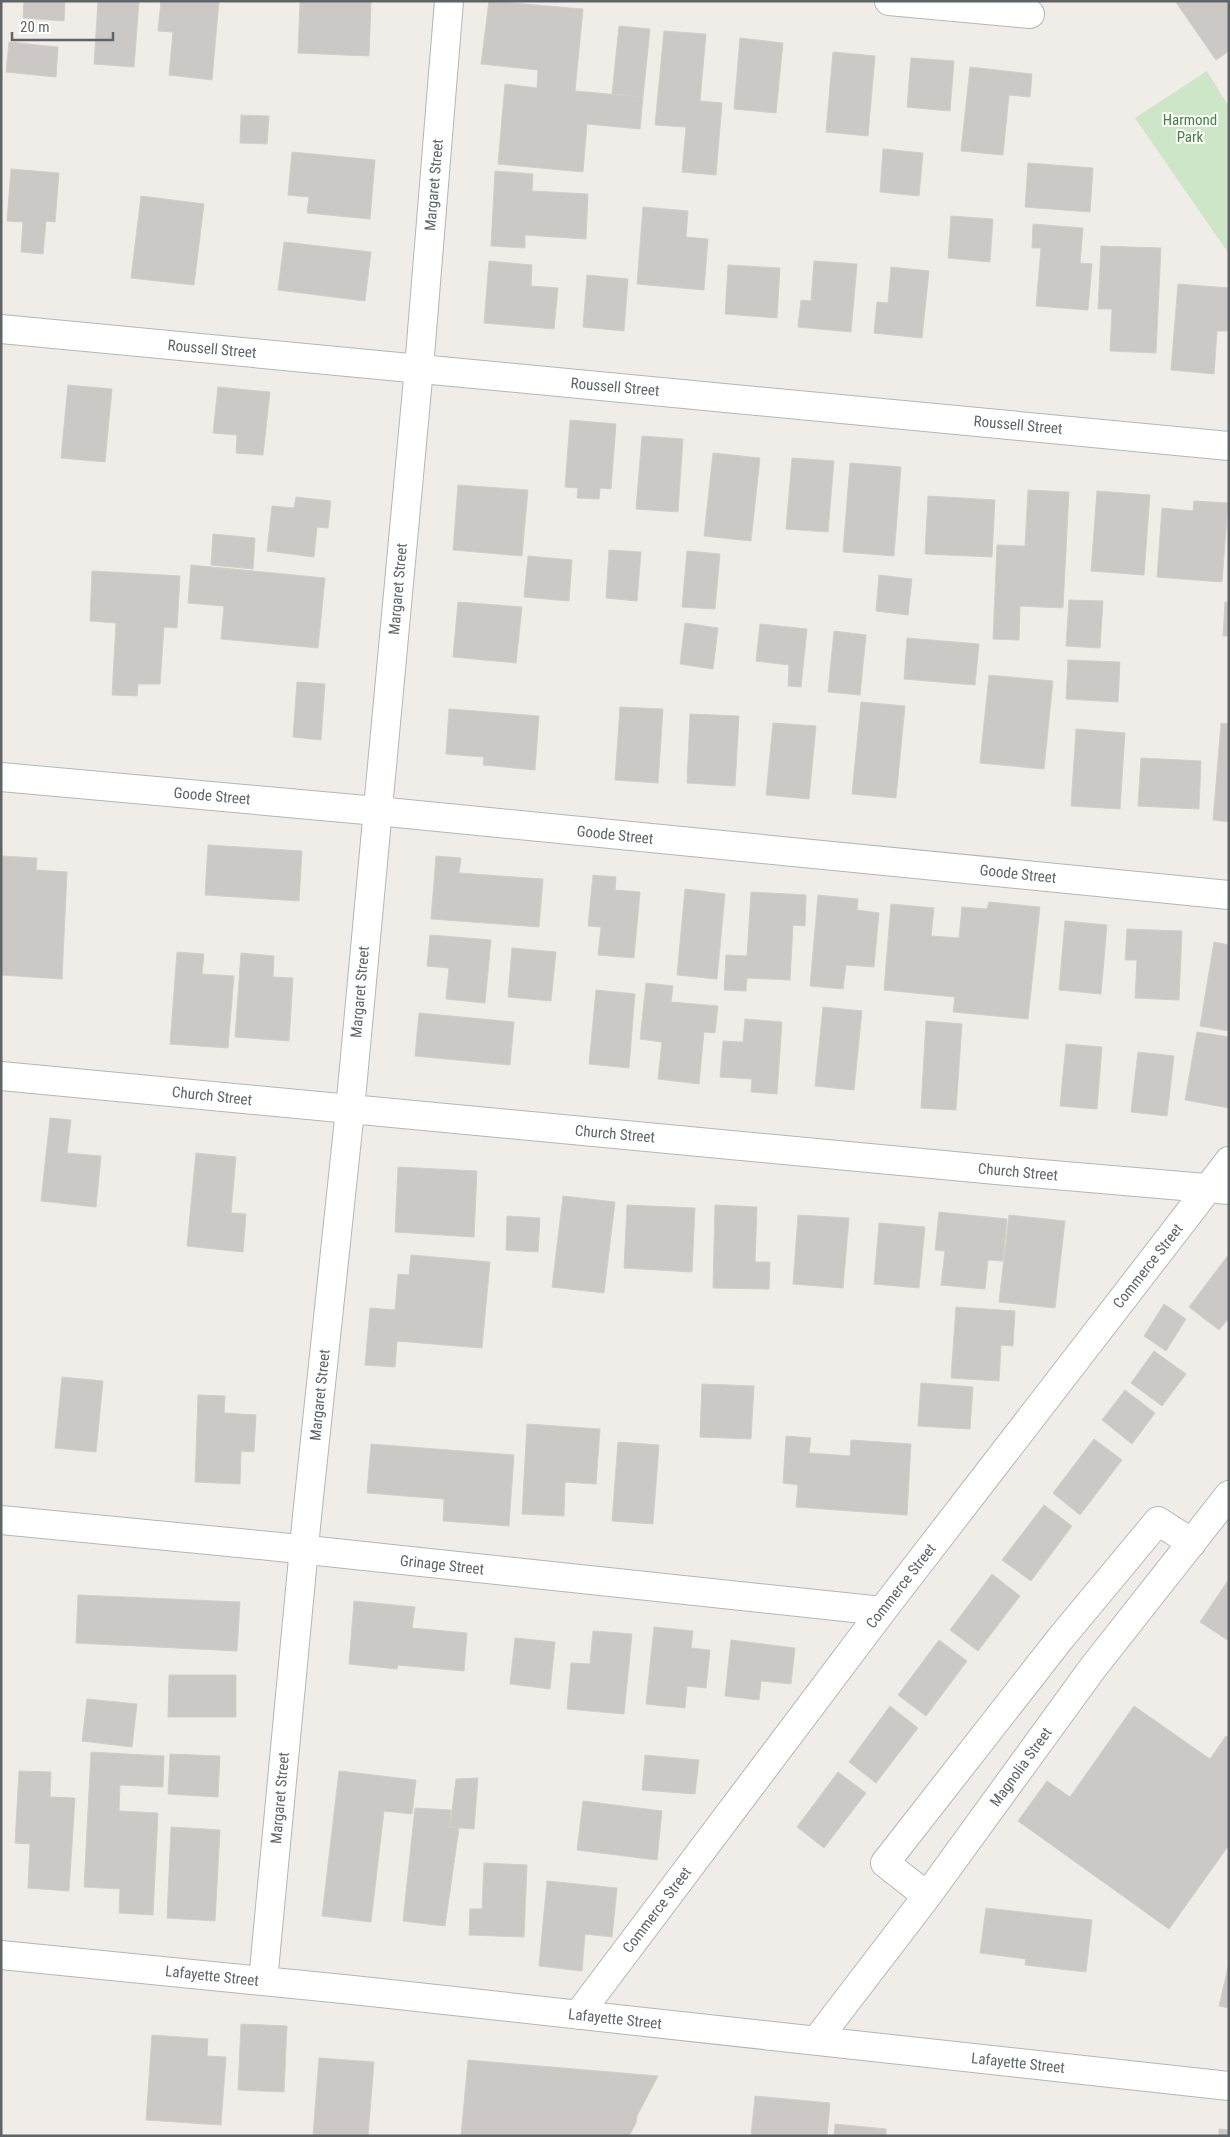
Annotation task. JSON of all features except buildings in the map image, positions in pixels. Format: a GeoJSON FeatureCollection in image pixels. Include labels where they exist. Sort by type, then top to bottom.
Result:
{"type":"FeatureCollection","features":[{"type":"Feature","properties":{"kind":"street","name":"Margaret Street"},"geometry":{"type":"LineString","coordinates":[[263,1981],[304,1549],[350,1110],[419,368],[449,1]]}},
{"type":"Feature","properties":{"kind":"street"},"geometry":{"type":"LineString","coordinates":[[889,1],[1030,14]]}},
{"type":"Feature","properties":{"kind":"street","name":"Roussell Street"},"geometry":{"type":"LineString","coordinates":[[1,329],[1229,446]]}},
{"type":"Feature","properties":{"kind":"street","name":"Goode Street"},"geometry":{"type":"LineString","coordinates":[[1,777],[377,811],[1229,895]]}},
{"type":"Feature","properties":{"kind":"street","name":"Church Street"},"geometry":{"type":"LineString","coordinates":[[1,1076],[350,1110],[1218,1189]]}},
{"type":"Feature","properties":{"kind":"street","name":"Commerce Street"},"geometry":{"type":"LineString","coordinates":[[578,2015],[882,1611],[1218,1189],[1229,1161]]}},
{"type":"Feature","properties":{"kind":"street","name":"Magnolia Street"},"geometry":{"type":"LineString","coordinates":[[816,2041],[927,1896],[1092,1669],[1229,1495]]}},
{"type":"Feature","properties":{"kind":"street","name":"Grinage Street"},"geometry":{"type":"LineString","coordinates":[[1,1520],[304,1549],[882,1611]]}},
{"type":"Feature","properties":{"kind":"street"},"geometry":{"type":"LineString","coordinates":[[927,1896],[885,1863],[1060,1639],[1158,1521],[1192,1543]]}},
{"type":"Feature","properties":{"kind":"street","name":"Lafayette Street"},"geometry":{"type":"LineString","coordinates":[[1,1955],[263,1981],[1229,2086]]}},
{"type":"Feature","properties":{"kind":"green space","name":"Harmond Park"},"geometry":{"type":"Polygon","coordinates":[[[1207,71],[1229,107],[1229,254],[1135,118],[1207,71]]]}}]}
